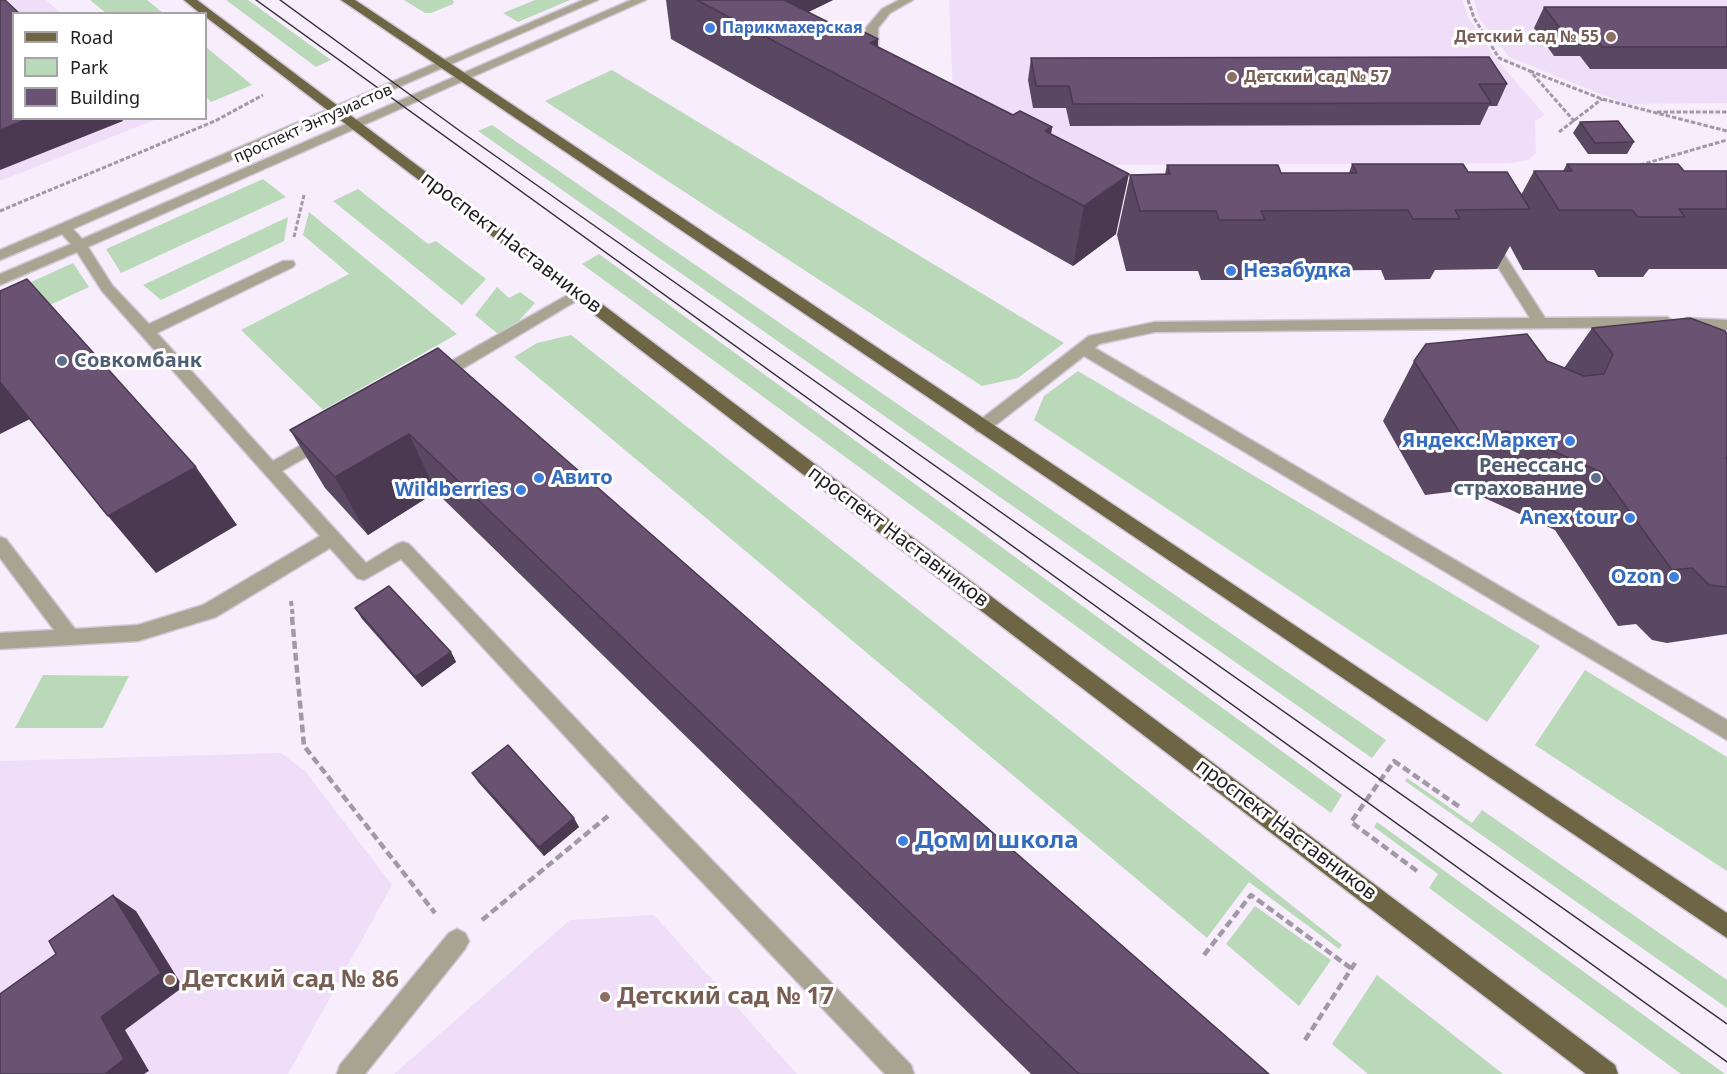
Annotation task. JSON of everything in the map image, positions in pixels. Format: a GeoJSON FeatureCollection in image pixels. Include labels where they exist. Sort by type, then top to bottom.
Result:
{"type":"FeatureCollection","features":[{"type":"Feature","properties":{"kind":"main road","name":"проспект Наставников"},"geometry":{"type":"LineString","coordinates":[[190,0],[206,12]]}},
{"type":"Feature","properties":{"kind":"main road"},"geometry":{"type":"LineString","coordinates":[[347,0],[1727,927]]}},
{"type":"Feature","properties":{"kind":"main road","name":"проспект Наставников"},"geometry":{"type":"LineString","coordinates":[[207,13],[1606,1074]]}},
{"type":"Feature","properties":{"kind":"street","name":"проспект Энтузиастов"},"geometry":{"type":"LineString","coordinates":[[0,255],[592,0]]}},
{"type":"Feature","properties":{"kind":"street","name":"проспект Энтузиастов"},"geometry":{"type":"LineString","coordinates":[[0,280],[640,0]]}},
{"type":"Feature","properties":{"kind":"street"},"geometry":{"type":"LineString","coordinates":[[888,68],[872,50],[872,28],[886,11],[907,0]]}},
{"type":"Feature","properties":{"kind":"street"},"geometry":{"type":"LineString","coordinates":[[1478,222],[1540,322]]}},
{"type":"Feature","properties":{"kind":"street"},"geometry":{"type":"LineString","coordinates":[[64,227],[80,245],[107,288],[364,573],[403,549],[634,795],[902,1074]]}},
{"type":"Feature","properties":{"kind":"street"},"geometry":{"type":"LineString","coordinates":[[146,332],[288,264]]}},
{"type":"Feature","properties":{"kind":"street"},"geometry":{"type":"LineString","coordinates":[[425,383],[578,294]]}},
{"type":"Feature","properties":{"kind":"street"},"geometry":{"type":"LineString","coordinates":[[982,427],[1094,340],[1155,327],[1540,322],[1687,322],[1727,325]]}},
{"type":"Feature","properties":{"kind":"street"},"geometry":{"type":"LineString","coordinates":[[1687,322],[1703,340]]}},
{"type":"Feature","properties":{"kind":"street"},"geometry":{"type":"LineString","coordinates":[[1085,349],[1727,731]]}},
{"type":"Feature","properties":{"kind":"street"},"geometry":{"type":"LineString","coordinates":[[270,470],[342,429]]}},
{"type":"Feature","properties":{"kind":"street"},"geometry":{"type":"LineString","coordinates":[[0,641],[138,633],[209,610],[332,538]]}},
{"type":"Feature","properties":{"kind":"street"},"geometry":{"type":"LineString","coordinates":[[0,544],[71,638]]}},
{"type":"Feature","properties":{"kind":"street"},"geometry":{"type":"LineString","coordinates":[[349,1074],[457,941]]}},
{"type":"Feature","properties":{"kind":"path"},"geometry":{"type":"LineString","coordinates":[[1468,0],[1474,18],[1499,57],[1602,99],[1727,131]]}},
{"type":"Feature","properties":{"kind":"path"},"geometry":{"type":"LineString","coordinates":[[1530,71],[1575,122]]}},
{"type":"Feature","properties":{"kind":"path"},"geometry":{"type":"LineString","coordinates":[[0,211],[215,122],[263,95]]}},
{"type":"Feature","properties":{"kind":"path"},"geometry":{"type":"LineString","coordinates":[[1559,132],[1575,122],[1602,99]]}},
{"type":"Feature","properties":{"kind":"path"},"geometry":{"type":"LineString","coordinates":[[1650,112],[1727,112]]}},
{"type":"Feature","properties":{"kind":"path"},"geometry":{"type":"LineString","coordinates":[[1638,166],[1727,140]]}},
{"type":"Feature","properties":{"kind":"path"},"geometry":{"type":"LineString","coordinates":[[288,264],[304,195]]}},
{"type":"Feature","properties":{"kind":"path"},"geometry":{"type":"LineString","coordinates":[[288,564],[304,746],[457,941],[634,795]]}},
{"type":"Feature","properties":{"kind":"path"},"geometry":{"type":"LineString","coordinates":[[1417,871],[1351,822],[1394,761],[1461,808]]}},
{"type":"Feature","properties":{"kind":"path"},"geometry":{"type":"LineString","coordinates":[[1204,955],[1251,894],[1352,969]]}},
{"type":"Feature","properties":{"kind":"path"},"geometry":{"type":"LineString","coordinates":[[1305,1041],[1358,960]]}},
{"type":"Feature","properties":{"kind":"shaded area"},"geometry":{"type":"Polygon","coordinates":[[[0,0],[46,0],[60,12],[12,12],[12,120],[154,120],[0,181],[0,0]]]}},
{"type":"Feature","properties":{"kind":"shaded area","name":"Детский сад № 57"},"geometry":{"type":"Polygon","coordinates":[[[949,0],[1462,0],[1468,17],[1496,59],[1545,115],[1535,121],[1536,153],[1528,160],[1513,163],[1097,165],[953,94],[949,0]]]}},
{"type":"Feature","properties":{"kind":"shaded area","name":"Детский сад № 55"},"geometry":{"type":"Polygon","coordinates":[[[1474,0],[1727,0],[1727,103],[1626,104],[1509,57],[1479,18],[1474,0]]]}},
{"type":"Feature","properties":{"kind":"shaded area","name":"Детский сад № 86"},"geometry":{"type":"Polygon","coordinates":[[[281,753],[306,772],[392,885],[288,1074],[0,1074],[0,761],[281,753]]]}},
{"type":"Feature","properties":{"kind":"shaded area","name":"Детский сад № 17"},"geometry":{"type":"Polygon","coordinates":[[[654,915],[797,1074],[394,1074],[570,920],[654,915]]]}},
{"type":"Feature","properties":{"kind":"green space"},"geometry":{"type":"Polygon","coordinates":[[[90,0],[147,0],[162,12],[105,12],[90,0]]]}},
{"type":"Feature","properties":{"kind":"green space"},"geometry":{"type":"Polygon","coordinates":[[[226,0],[248,0],[331,60],[316,67],[226,0]]]}},
{"type":"Feature","properties":{"kind":"green space"},"geometry":{"type":"Polygon","coordinates":[[[404,0],[454,1],[453,4],[431,13],[425,13],[404,0]]]}},
{"type":"Feature","properties":{"kind":"green space"},"geometry":{"type":"Polygon","coordinates":[[[535,0],[570,0],[518,22],[503,13],[535,0]]]}},
{"type":"Feature","properties":{"kind":"green space"},"geometry":{"type":"Polygon","coordinates":[[[207,48],[252,85],[211,102],[207,98],[207,48]]]}},
{"type":"Feature","properties":{"kind":"green space"},"geometry":{"type":"Polygon","coordinates":[[[612,70],[1064,343],[1018,378],[982,386],[545,101],[612,70]]]}},
{"type":"Feature","properties":{"kind":"green space"},"geometry":{"type":"Polygon","coordinates":[[[492,125],[1386,740],[1372,758],[478,131],[492,125]]]}},
{"type":"Feature","properties":{"kind":"green space"},"geometry":{"type":"Polygon","coordinates":[[[263,179],[286,197],[121,273],[106,249],[263,179]]]}},
{"type":"Feature","properties":{"kind":"green space"},"geometry":{"type":"Polygon","coordinates":[[[358,189],[428,244],[436,241],[486,279],[462,305],[333,201],[358,189]]]}},
{"type":"Feature","properties":{"kind":"green space"},"geometry":{"type":"Polygon","coordinates":[[[309,212],[457,334],[323,410],[241,330],[349,274],[303,235],[309,212]]]}},
{"type":"Feature","properties":{"kind":"green space"},"geometry":{"type":"Polygon","coordinates":[[[288,217],[284,241],[161,300],[143,285],[288,217]]]}},
{"type":"Feature","properties":{"kind":"green space"},"geometry":{"type":"Polygon","coordinates":[[[599,254],[1342,795],[1331,813],[582,264],[599,254]]]}},
{"type":"Feature","properties":{"kind":"green space"},"geometry":{"type":"Polygon","coordinates":[[[73,263],[89,287],[0,328],[0,296],[73,263]]]}},
{"type":"Feature","properties":{"kind":"green space"},"geometry":{"type":"Polygon","coordinates":[[[497,287],[509,298],[520,292],[535,303],[519,321],[498,334],[475,315],[497,287]]]}},
{"type":"Feature","properties":{"kind":"green space"},"geometry":{"type":"Polygon","coordinates":[[[571,335],[1342,945],[1339,949],[1249,882],[1207,938],[514,357],[537,343],[571,335]]]}},
{"type":"Feature","properties":{"kind":"green space"},"geometry":{"type":"Polygon","coordinates":[[[1078,371],[1540,646],[1487,722],[1034,420],[1044,396],[1078,371]]]}},
{"type":"Feature","properties":{"kind":"green space"},"geometry":{"type":"Polygon","coordinates":[[[1585,670],[1727,757],[1727,871],[1535,745],[1585,670]]]}},
{"type":"Feature","properties":{"kind":"green space"},"geometry":{"type":"Polygon","coordinates":[[[43,675],[129,676],[103,728],[15,728],[43,675]]]}},
{"type":"Feature","properties":{"kind":"green space"},"geometry":{"type":"Polygon","coordinates":[[[1407,778],[1472,823],[1482,810],[1727,980],[1727,1008],[1405,781],[1407,778]]]}},
{"type":"Feature","properties":{"kind":"green space"},"geometry":{"type":"Polygon","coordinates":[[[1377,822],[1725,1074],[1681,1074],[1429,888],[1438,874],[1374,827],[1377,822]]]}},
{"type":"Feature","properties":{"kind":"green space"},"geometry":{"type":"Polygon","coordinates":[[[1255,906],[1331,960],[1299,1006],[1226,944],[1255,906]]]}},
{"type":"Feature","properties":{"kind":"green space"},"geometry":{"type":"Polygon","coordinates":[[[1377,975],[1503,1074],[1368,1074],[1332,1044],[1377,975]]]}},
{"type":"Feature","properties":{"kind":"building"},"geometry":{"type":"Polygon","coordinates":[[[0,0],[5,0],[18,12],[12,12],[12,120],[25,120],[0,130],[0,0]]]}},
{"type":"Feature","properties":{"kind":"building"},"geometry":{"type":"Polygon","coordinates":[[[697,0],[784,0],[844,30],[852,26],[878,39],[870,43],[1013,115],[1020,111],[1052,127],[1045,131],[1129,174],[1084,206],[697,0]]]}},
{"type":"Feature","properties":{"kind":"building"},"geometry":{"type":"Polygon","coordinates":[[[1544,7],[1727,7],[1727,47],[1602,47],[1592,35],[1565,35],[1544,7]]]}},
{"type":"Feature","properties":{"kind":"building"},"geometry":{"type":"Polygon","coordinates":[[[1489,57],[1507,84],[1479,84],[1491,103],[1073,104],[1069,86],[1036,86],[1031,58],[1489,57]]]}},
{"type":"Feature","properties":{"kind":"building"},"geometry":{"type":"Polygon","coordinates":[[[1618,121],[1634,142],[1595,143],[1580,122],[1618,121]]]}},
{"type":"Feature","properties":{"kind":"building"},"geometry":{"type":"Polygon","coordinates":[[[1352,164],[1463,164],[1468,172],[1507,172],[1530,209],[1455,210],[1460,219],[1413,219],[1408,210],[1261,211],[1265,220],[1219,220],[1216,211],[1140,211],[1130,175],[1170,174],[1167,165],[1278,165],[1281,173],[1357,173],[1352,164]]]}},
{"type":"Feature","properties":{"kind":"building"},"geometry":{"type":"Polygon","coordinates":[[[1567,164],[1678,164],[1684,171],[1727,171],[1727,209],[1679,209],[1685,217],[1638,217],[1632,210],[1559,210],[1534,171],[1572,171],[1567,164]]]}},
{"type":"Feature","properties":{"kind":"building"},"geometry":{"type":"Polygon","coordinates":[[[27,279],[196,467],[108,516],[0,382],[0,291],[27,279]]]}},
{"type":"Feature","properties":{"kind":"building"},"geometry":{"type":"Polygon","coordinates":[[[1690,318],[1725,331],[1727,334],[1727,587],[1709,585],[1692,568],[1672,570],[1601,472],[1507,431],[1462,436],[1414,361],[1426,344],[1527,334],[1547,361],[1584,376],[1604,374],[1613,354],[1592,328],[1690,318]]]}},
{"type":"Feature","properties":{"kind":"building"},"geometry":{"type":"Polygon","coordinates":[[[438,348],[1269,1074],[1079,1074],[409,434],[335,477],[290,430],[438,348]]]}},
{"type":"Feature","properties":{"kind":"building"},"geometry":{"type":"Polygon","coordinates":[[[389,586],[451,652],[415,677],[355,608],[389,586]]]}},
{"type":"Feature","properties":{"kind":"building"},"geometry":{"type":"Polygon","coordinates":[[[508,745],[574,818],[539,847],[472,773],[508,745]]]}},
{"type":"Feature","properties":{"kind":"building"},"geometry":{"type":"Polygon","coordinates":[[[113,895],[161,973],[101,1017],[124,1059],[105,1074],[0,1074],[0,994],[56,954],[49,941],[113,895]]]}},
{"type":"Feature","properties":{"kind":"tram line"},"geometry":{"type":"LineString","coordinates":[[256,0],[1727,1062]]}},
{"type":"Feature","properties":{"kind":"tram line"},"geometry":{"type":"LineString","coordinates":[[280,0],[460,131],[1727,1024]]}},
{"type":"Feature","properties":{"kind":"place","name":"Парикмахерская"},"geometry":{"type":"Point","coordinates":[710,28]}},
{"type":"Feature","properties":{"kind":"place","name":"Детский сад № 55"},"geometry":{"type":"Point","coordinates":[1611,37]}},
{"type":"Feature","properties":{"kind":"place","name":"Детский сад № 57"},"geometry":{"type":"Point","coordinates":[1232,77]}},
{"type":"Feature","properties":{"kind":"place","name":"Незабудка"},"geometry":{"type":"Point","coordinates":[1231,271]}},
{"type":"Feature","properties":{"kind":"place","name":"Совкомбанк"},"geometry":{"type":"Point","coordinates":[62,361]}},
{"type":"Feature","properties":{"kind":"place","name":"Яндекс.Маркет"},"geometry":{"type":"Point","coordinates":[1570,441]}},
{"type":"Feature","properties":{"kind":"place","name":"Авито"},"geometry":{"type":"Point","coordinates":[539,478]}},
{"type":"Feature","properties":{"kind":"place","name":"Ренессанс страхование"},"geometry":{"type":"Point","coordinates":[1596,478]}},
{"type":"Feature","properties":{"kind":"place","name":"Wildberries"},"geometry":{"type":"Point","coordinates":[521,490]}},
{"type":"Feature","properties":{"kind":"place","name":"Anex tour"},"geometry":{"type":"Point","coordinates":[1630,518]}},
{"type":"Feature","properties":{"kind":"place","name":"Ozon"},"geometry":{"type":"Point","coordinates":[1674,577]}},
{"type":"Feature","properties":{"kind":"place","name":"Дом и школа"},"geometry":{"type":"Point","coordinates":[903,841]}},
{"type":"Feature","properties":{"kind":"place","name":"Детский сад № 86"},"geometry":{"type":"Point","coordinates":[170,980]}},
{"type":"Feature","properties":{"kind":"place","name":"Детский сад № 17"},"geometry":{"type":"Point","coordinates":[605,997]}}]}
